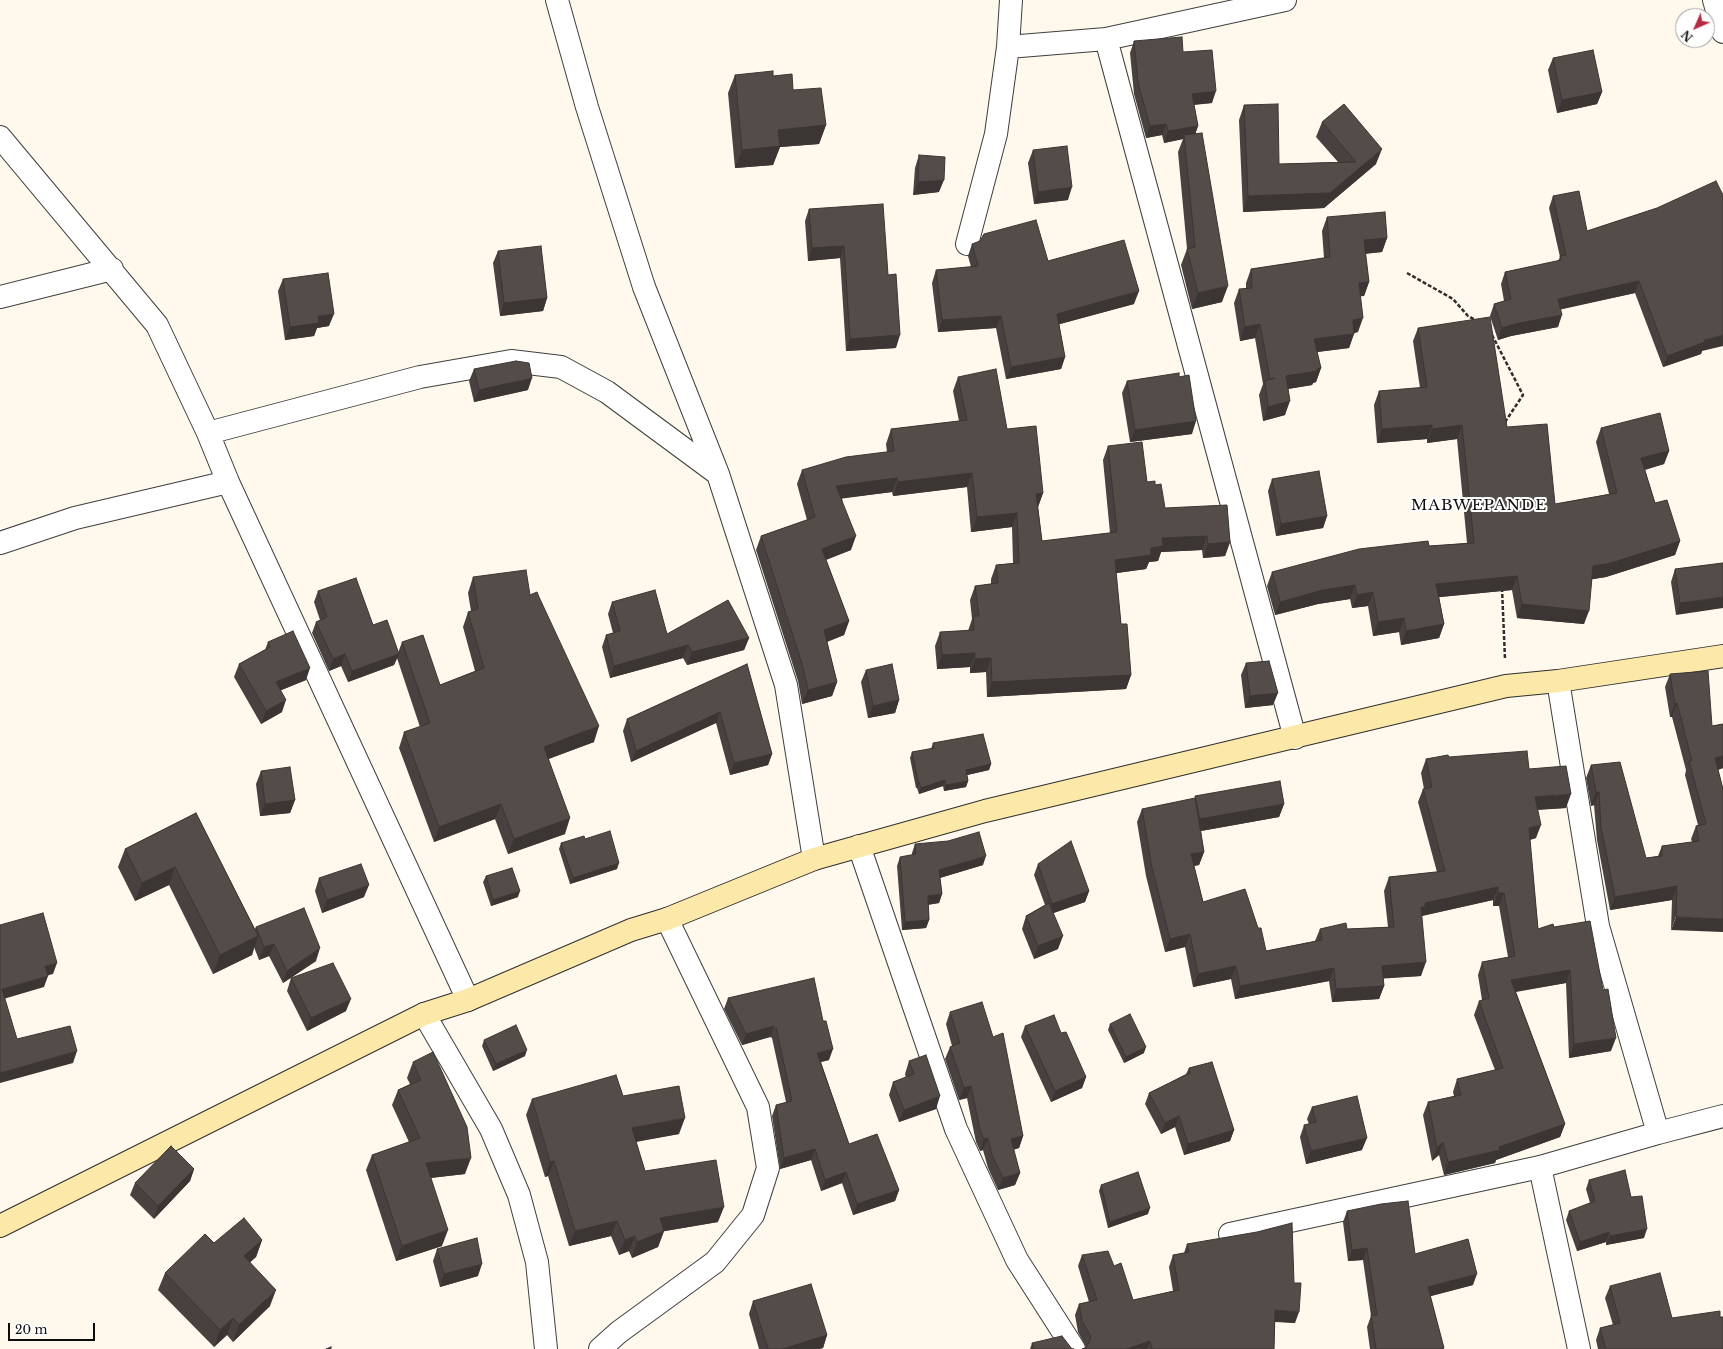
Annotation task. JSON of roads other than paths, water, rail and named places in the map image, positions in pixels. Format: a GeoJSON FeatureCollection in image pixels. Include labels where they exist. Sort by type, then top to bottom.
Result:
{"type":"FeatureCollection","features":[{"type":"Feature","properties":{"kind":"street"},"geometry":{"type":"LineString","coordinates":[[557,0],[587,107],[644,287],[718,474],[786,685],[814,859]]}},
{"type":"Feature","properties":{"kind":"street"},"geometry":{"type":"LineString","coordinates":[[967,244],[996,134],[1008,47],[1011,0]]}},
{"type":"Feature","properties":{"kind":"street"},"geometry":{"type":"LineString","coordinates":[[1008,47],[1106,39],[1285,0]]}},
{"type":"Feature","properties":{"kind":"street"},"geometry":{"type":"LineString","coordinates":[[1714,0],[1723,32]]}},
{"type":"Feature","properties":{"kind":"street"},"geometry":{"type":"LineString","coordinates":[[1106,39],[1295,738]]}},
{"type":"Feature","properties":{"kind":"street"},"geometry":{"type":"LineString","coordinates":[[0,137],[112,269],[157,325],[208,433],[228,482],[468,1000]]}},
{"type":"Feature","properties":{"kind":"street"},"geometry":{"type":"LineString","coordinates":[[0,297],[112,269]]}},
{"type":"Feature","properties":{"kind":"street"},"geometry":{"type":"LineString","coordinates":[[208,433],[420,377],[512,361],[561,367],[606,392],[718,474]]}},
{"type":"Feature","properties":{"kind":"street"},"geometry":{"type":"LineString","coordinates":[[0,543],[75,518],[228,482]]}},
{"type":"Feature","properties":{"kind":"street"},"geometry":{"type":"LineString","coordinates":[[0,1226],[424,1014],[468,1000],[632,930],[667,919],[814,859],[985,811],[1295,738],[1506,686],[1558,681],[1723,656]]}},
{"type":"Feature","properties":{"kind":"street"},"geometry":{"type":"LineString","coordinates":[[1558,681],[1598,926],[1658,1133]]}},
{"type":"Feature","properties":{"kind":"street"},"geometry":{"type":"LineString","coordinates":[[859,846],[956,1129],[1016,1260],[1074,1349]]}},
{"type":"Feature","properties":{"kind":"street"},"geometry":{"type":"LineString","coordinates":[[600,1349],[620,1332],[715,1262],[753,1216],[768,1168],[758,1107],[667,919]]}},
{"type":"Feature","properties":{"kind":"street"},"geometry":{"type":"LineString","coordinates":[[424,1014],[491,1129],[519,1195],[537,1262],[546,1349]]}},
{"type":"Feature","properties":{"kind":"street"},"geometry":{"type":"LineString","coordinates":[[1230,1234],[1540,1167],[1723,1116]]}},
{"type":"Feature","properties":{"kind":"street"},"geometry":{"type":"LineString","coordinates":[[1540,1167],[1579,1349]]}},
{"type":"Feature","properties":{"kind":"district","name":"MABWEPANDE"},"geometry":{"type":"Point","coordinates":[1479,506]}}]}
